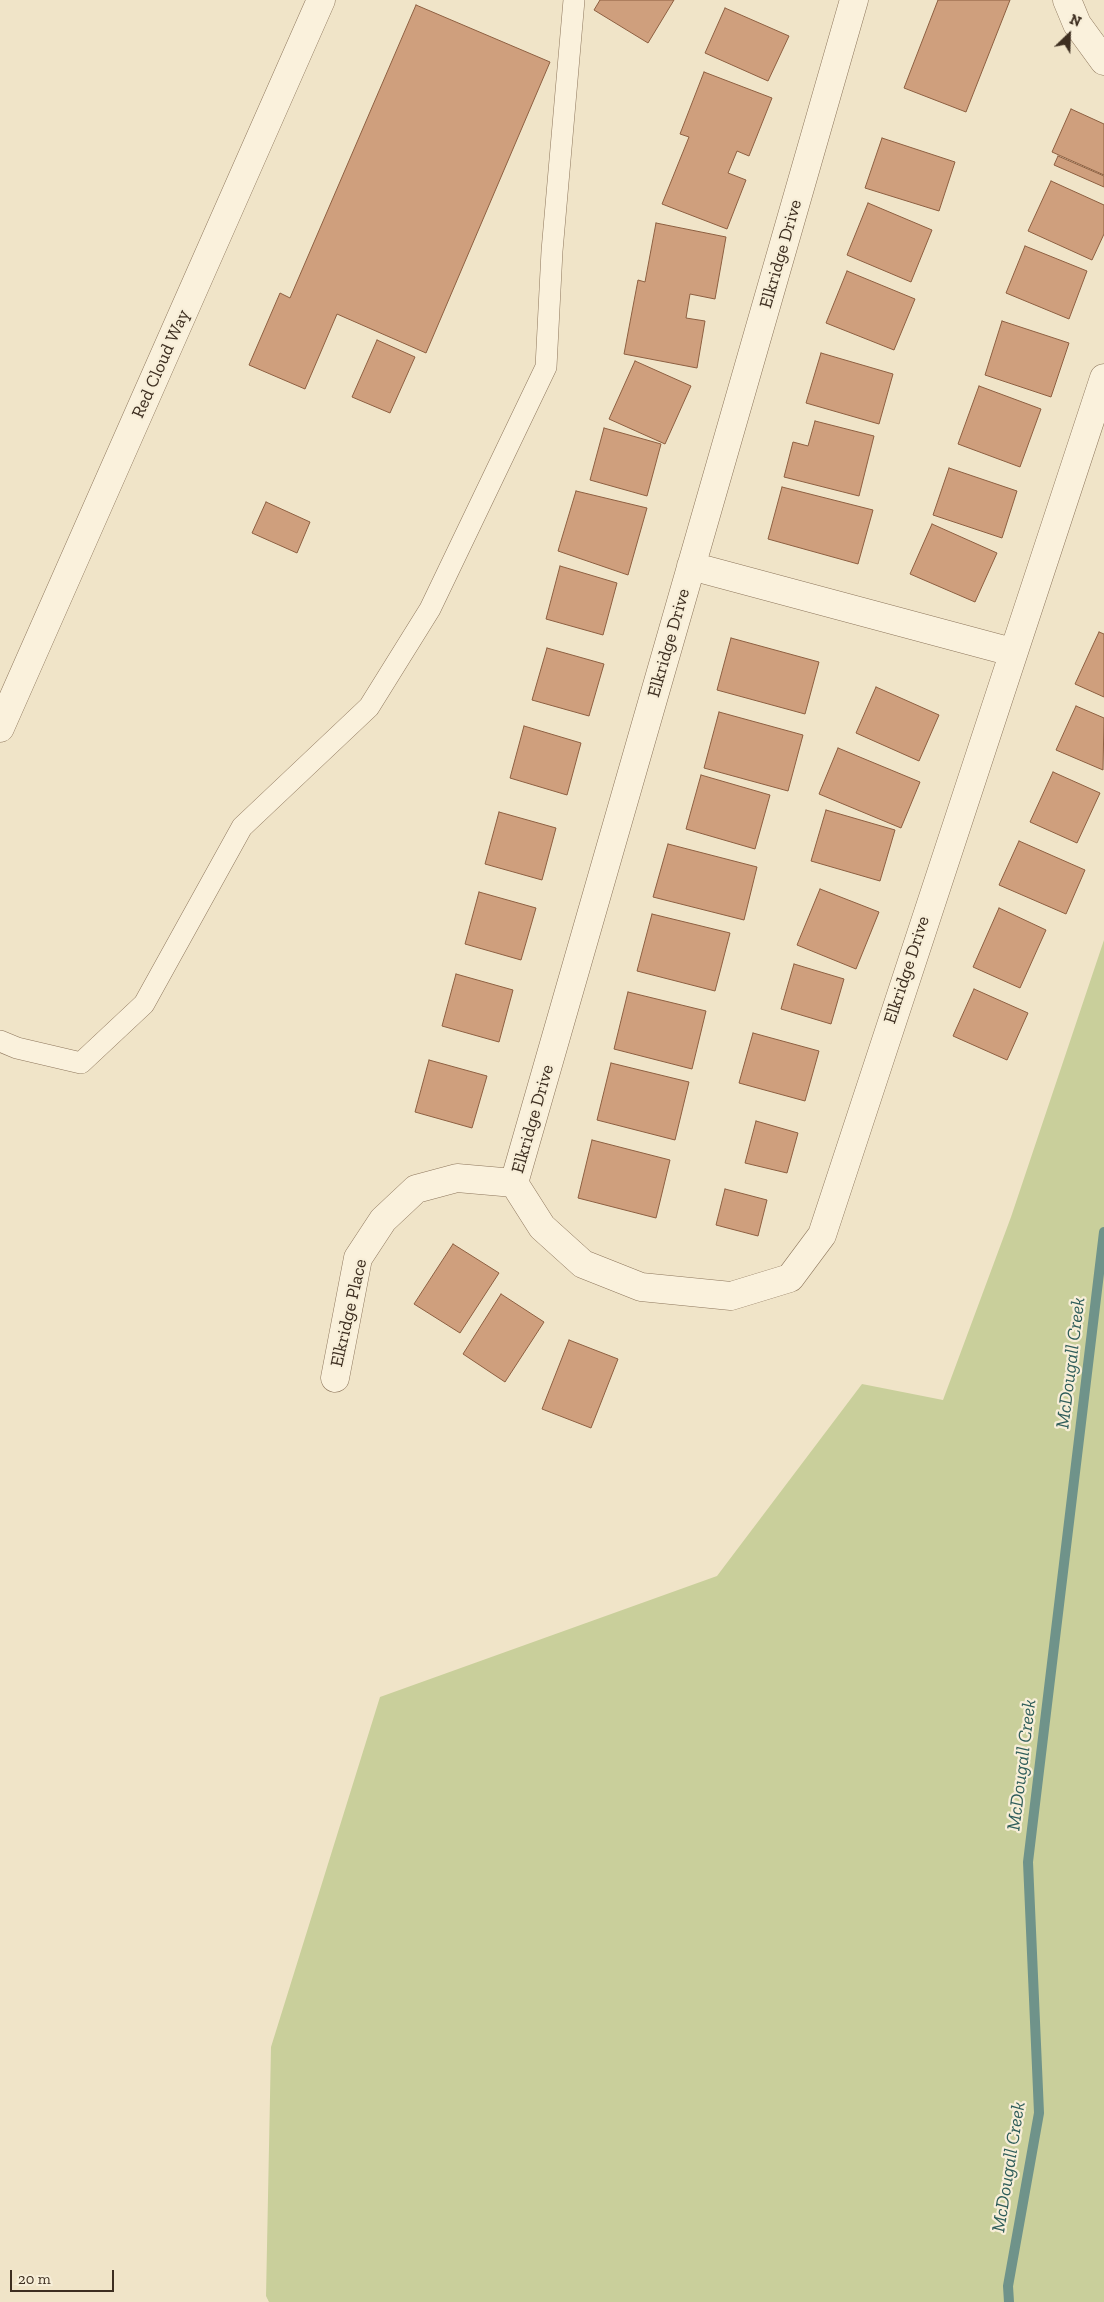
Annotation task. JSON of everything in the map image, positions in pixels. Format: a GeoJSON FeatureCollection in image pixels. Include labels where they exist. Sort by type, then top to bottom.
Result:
{"type":"FeatureCollection","features":[{"type":"Feature","properties":{"kind":"street","name":"Red Cloud Way"},"geometry":{"type":"LineString","coordinates":[[0,728],[322,0]]}},
{"type":"Feature","properties":{"kind":"street","name":"Elkridge Drive"},"geometry":{"type":"LineString","coordinates":[[854,0],[514,1183],[542,1227],[583,1264],[641,1287],[731,1296],[790,1278],[822,1234],[1012,652],[1104,378]]}},
{"type":"Feature","properties":{"kind":"street"},"geometry":{"type":"LineString","coordinates":[[1066,0],[1077,24],[1104,62]]}},
{"type":"Feature","properties":{"kind":"street","name":"Elkridge Drive"},"geometry":{"type":"LineString","coordinates":[[691,566],[1012,652]]}},
{"type":"Feature","properties":{"kind":"street","name":"Elkridge Place"},"geometry":{"type":"LineString","coordinates":[[335,1378],[358,1258],[383,1220],[416,1189],[457,1178],[514,1183]]}},
{"type":"Feature","properties":{"kind":"lane"},"geometry":{"type":"LineString","coordinates":[[0,1041],[17,1048],[82,1063],[144,1004],[242,827],[369,707],[430,609],[546,367],[552,251],[574,0]]}},
{"type":"Feature","properties":{"kind":"green space"},"geometry":{"type":"Polygon","coordinates":[[[1104,940],[1104,2302],[269,2302],[266,2296],[271,2047],[380,1697],[717,1576],[862,1384],[943,1400],[1011,1217],[1104,940]]]}},
{"type":"Feature","properties":{"kind":"building"},"geometry":{"type":"Polygon","coordinates":[[[600,0],[674,0],[648,43],[594,10],[600,0]]]}},
{"type":"Feature","properties":{"kind":"building"},"geometry":{"type":"Polygon","coordinates":[[[938,0],[1010,0],[966,112],[904,88],[938,0]]]}},
{"type":"Feature","properties":{"kind":"building"},"geometry":{"type":"Polygon","coordinates":[[[416,5],[550,62],[426,353],[337,314],[305,389],[249,365],[280,293],[290,298],[416,5]]]}},
{"type":"Feature","properties":{"kind":"building"},"geometry":{"type":"Polygon","coordinates":[[[725,8],[789,36],[768,81],[705,53],[725,8]]]}},
{"type":"Feature","properties":{"kind":"building"},"geometry":{"type":"Polygon","coordinates":[[[704,72],[772,98],[749,156],[737,151],[728,173],[746,180],[727,229],[662,204],[689,137],[680,134],[704,72]]]}},
{"type":"Feature","properties":{"kind":"building"},"geometry":{"type":"Polygon","coordinates":[[[1071,109],[1104,124],[1104,175],[1052,152],[1071,109]]]}},
{"type":"Feature","properties":{"kind":"building"},"geometry":{"type":"Polygon","coordinates":[[[882,138],[955,162],[939,211],[865,188],[882,138]]]}},
{"type":"Feature","properties":{"kind":"building"},"geometry":{"type":"Polygon","coordinates":[[[1058,156],[1104,176],[1104,187],[1054,165],[1058,156]]]}},
{"type":"Feature","properties":{"kind":"building"},"geometry":{"type":"Polygon","coordinates":[[[1051,181],[1104,205],[1104,234],[1092,260],[1028,231],[1051,181]]]}},
{"type":"Feature","properties":{"kind":"building"},"geometry":{"type":"Polygon","coordinates":[[[868,203],[932,230],[911,282],[847,255],[868,203]]]}},
{"type":"Feature","properties":{"kind":"building"},"geometry":{"type":"Polygon","coordinates":[[[656,223],[726,237],[715,299],[690,294],[686,318],[705,321],[697,368],[624,354],[638,280],[645,282],[656,223]]]}},
{"type":"Feature","properties":{"kind":"building"},"geometry":{"type":"Polygon","coordinates":[[[1025,246],[1087,271],[1069,319],[1006,293],[1025,246]]]}},
{"type":"Feature","properties":{"kind":"building"},"geometry":{"type":"Polygon","coordinates":[[[847,271],[915,299],[894,350],[826,323],[847,271]]]}},
{"type":"Feature","properties":{"kind":"building"},"geometry":{"type":"Polygon","coordinates":[[[1002,321],[1069,343],[1051,397],[985,375],[1002,321]]]}},
{"type":"Feature","properties":{"kind":"building"},"geometry":{"type":"Polygon","coordinates":[[[377,340],[415,357],[390,413],[352,397],[377,340]]]}},
{"type":"Feature","properties":{"kind":"building"},"geometry":{"type":"Polygon","coordinates":[[[821,353],[893,374],[879,424],[806,403],[821,353]]]}},
{"type":"Feature","properties":{"kind":"building"},"geometry":{"type":"Polygon","coordinates":[[[635,361],[691,386],[665,444],[609,419],[635,361]]]}},
{"type":"Feature","properties":{"kind":"building"},"geometry":{"type":"Polygon","coordinates":[[[979,386],[1041,409],[1020,467],[958,444],[979,386]]]}},
{"type":"Feature","properties":{"kind":"building"},"geometry":{"type":"Polygon","coordinates":[[[815,421],[874,436],[859,496],[784,477],[793,442],[808,446],[815,421]]]}},
{"type":"Feature","properties":{"kind":"building"},"geometry":{"type":"Polygon","coordinates":[[[604,428],[661,444],[647,496],[590,480],[604,428]]]}},
{"type":"Feature","properties":{"kind":"building"},"geometry":{"type":"Polygon","coordinates":[[[949,468],[1017,491],[1002,538],[933,515],[949,468]]]}},
{"type":"Feature","properties":{"kind":"building"},"geometry":{"type":"Polygon","coordinates":[[[782,487],[873,510],[858,564],[768,539],[782,487]]]}},
{"type":"Feature","properties":{"kind":"building"},"geometry":{"type":"Polygon","coordinates":[[[576,491],[647,508],[628,575],[558,551],[576,491]]]}},
{"type":"Feature","properties":{"kind":"building"},"geometry":{"type":"Polygon","coordinates":[[[266,502],[310,522],[297,553],[252,533],[266,502]]]}},
{"type":"Feature","properties":{"kind":"building"},"geometry":{"type":"Polygon","coordinates":[[[932,524],[997,553],[975,602],[910,574],[932,524]]]}},
{"type":"Feature","properties":{"kind":"building"},"geometry":{"type":"Polygon","coordinates":[[[560,566],[617,583],[603,635],[546,619],[560,566]]]}},
{"type":"Feature","properties":{"kind":"building"},"geometry":{"type":"Polygon","coordinates":[[[1099,632],[1104,634],[1104,697],[1075,684],[1099,632]]]}},
{"type":"Feature","properties":{"kind":"building"},"geometry":{"type":"Polygon","coordinates":[[[731,638],[819,662],[805,714],[717,690],[731,638]]]}},
{"type":"Feature","properties":{"kind":"building"},"geometry":{"type":"Polygon","coordinates":[[[547,648],[604,664],[589,716],[532,700],[547,648]]]}},
{"type":"Feature","properties":{"kind":"building"},"geometry":{"type":"Polygon","coordinates":[[[876,687],[939,715],[919,761],[856,733],[876,687]]]}},
{"type":"Feature","properties":{"kind":"building"},"geometry":{"type":"Polygon","coordinates":[[[1076,706],[1104,718],[1103,770],[1056,750],[1076,706]]]}},
{"type":"Feature","properties":{"kind":"building"},"geometry":{"type":"Polygon","coordinates":[[[719,712],[803,735],[788,791],[704,768],[719,712]]]}},
{"type":"Feature","properties":{"kind":"building"},"geometry":{"type":"Polygon","coordinates":[[[524,726],[581,743],[567,795],[510,778],[524,726]]]}},
{"type":"Feature","properties":{"kind":"building"},"geometry":{"type":"Polygon","coordinates":[[[838,748],[920,782],[901,828],[819,794],[838,748]]]}},
{"type":"Feature","properties":{"kind":"building"},"geometry":{"type":"Polygon","coordinates":[[[1053,772],[1100,793],[1077,843],[1030,822],[1053,772]]]}},
{"type":"Feature","properties":{"kind":"building"},"geometry":{"type":"Polygon","coordinates":[[[701,775],[770,795],[755,849],[686,829],[701,775]]]}},
{"type":"Feature","properties":{"kind":"building"},"geometry":{"type":"Polygon","coordinates":[[[826,810],[895,830],[880,881],[811,861],[826,810]]]}},
{"type":"Feature","properties":{"kind":"building"},"geometry":{"type":"Polygon","coordinates":[[[499,812],[556,828],[542,880],[485,864],[499,812]]]}},
{"type":"Feature","properties":{"kind":"building"},"geometry":{"type":"Polygon","coordinates":[[[1019,841],[1085,870],[1066,914],[999,885],[1019,841]]]}},
{"type":"Feature","properties":{"kind":"building"},"geometry":{"type":"Polygon","coordinates":[[[668,844],[757,867],[744,920],[653,897],[668,844]]]}},
{"type":"Feature","properties":{"kind":"building"},"geometry":{"type":"Polygon","coordinates":[[[820,889],[879,912],[856,969],[797,945],[820,889]]]}},
{"type":"Feature","properties":{"kind":"building"},"geometry":{"type":"Polygon","coordinates":[[[479,892],[536,908],[521,960],[465,944],[479,892]]]}},
{"type":"Feature","properties":{"kind":"building"},"geometry":{"type":"Polygon","coordinates":[[[999,908],[1046,930],[1020,988],[973,967],[999,908]]]}},
{"type":"Feature","properties":{"kind":"building"},"geometry":{"type":"Polygon","coordinates":[[[652,914],[730,933],[715,991],[637,971],[652,914]]]}},
{"type":"Feature","properties":{"kind":"building"},"geometry":{"type":"Polygon","coordinates":[[[794,964],[844,979],[831,1024],[781,1009],[794,964]]]}},
{"type":"Feature","properties":{"kind":"building"},"geometry":{"type":"Polygon","coordinates":[[[456,974],[513,990],[499,1042],[442,1026],[456,974]]]}},
{"type":"Feature","properties":{"kind":"building"},"geometry":{"type":"Polygon","coordinates":[[[974,989],[1028,1013],[1007,1060],[953,1036],[974,989]]]}},
{"type":"Feature","properties":{"kind":"building"},"geometry":{"type":"Polygon","coordinates":[[[628,992],[706,1011],[692,1069],[614,1049],[628,992]]]}},
{"type":"Feature","properties":{"kind":"building"},"geometry":{"type":"Polygon","coordinates":[[[753,1033],[819,1051],[805,1101],[739,1083],[753,1033]]]}},
{"type":"Feature","properties":{"kind":"building"},"geometry":{"type":"Polygon","coordinates":[[[429,1060],[487,1076],[472,1128],[415,1112],[429,1060]]]}},
{"type":"Feature","properties":{"kind":"building"},"geometry":{"type":"Polygon","coordinates":[[[611,1063],[689,1082],[675,1140],[597,1120],[611,1063]]]}},
{"type":"Feature","properties":{"kind":"building"},"geometry":{"type":"Polygon","coordinates":[[[756,1121],[798,1133],[787,1173],[745,1163],[756,1121]]]}},
{"type":"Feature","properties":{"kind":"building"},"geometry":{"type":"Polygon","coordinates":[[[592,1140],[670,1160],[656,1218],[578,1198],[592,1140]]]}},
{"type":"Feature","properties":{"kind":"building"},"geometry":{"type":"Polygon","coordinates":[[[725,1189],[767,1200],[758,1236],[716,1225],[725,1189]]]}},
{"type":"Feature","properties":{"kind":"building"},"geometry":{"type":"Polygon","coordinates":[[[453,1244],[499,1273],[460,1333],[414,1304],[453,1244]]]}},
{"type":"Feature","properties":{"kind":"building"},"geometry":{"type":"Polygon","coordinates":[[[501,1294],[544,1322],[505,1382],[463,1354],[501,1294]]]}},
{"type":"Feature","properties":{"kind":"building"},"geometry":{"type":"Polygon","coordinates":[[[569,1340],[618,1359],[591,1428],[542,1409],[569,1340]]]}},
{"type":"Feature","properties":{"kind":"waterway","name":"McDougall Creek"},"geometry":{"type":"LineString","coordinates":[[1009,2302],[1008,2286],[1039,2113],[1028,1862],[1104,1232]]}}]}
